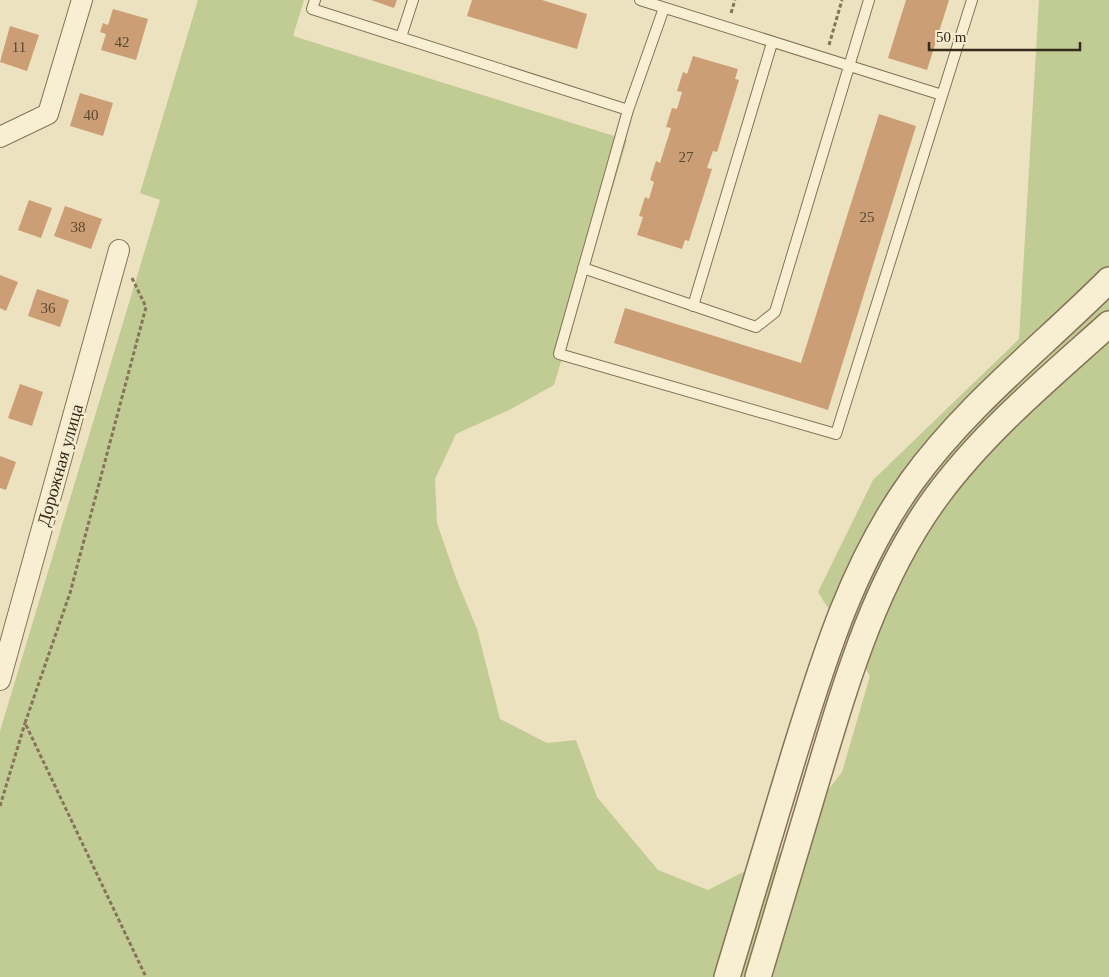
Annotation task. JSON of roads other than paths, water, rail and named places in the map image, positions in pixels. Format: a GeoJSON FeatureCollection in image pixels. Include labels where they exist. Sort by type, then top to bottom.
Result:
{"type":"FeatureCollection","features":[{"type":"Feature","properties":{"kind":"street"},"geometry":{"type":"LineString","coordinates":[[0,137],[48,114],[82,0]]}},
{"type":"Feature","properties":{"kind":"street","name":"Дорожная улица"},"geometry":{"type":"LineString","coordinates":[[0,680],[120,250]]}},
{"type":"Feature","properties":{"kind":"street"},"geometry":{"type":"LineString","coordinates":[[727,977],[809,707],[840,614],[877,534],[911,481],[950,433],[1109,280]]}},
{"type":"Feature","properties":{"kind":"street"},"geometry":{"type":"LineString","coordinates":[[758,977],[844,691],[866,626],[903,548],[936,497],[971,453],[1109,324]]}},
{"type":"Feature","properties":{"kind":"lane"},"geometry":{"type":"LineString","coordinates":[[315,0],[312,9],[628,110]]}},
{"type":"Feature","properties":{"kind":"lane"},"geometry":{"type":"LineString","coordinates":[[401,37],[413,0]]}},
{"type":"Feature","properties":{"kind":"lane"},"geometry":{"type":"LineString","coordinates":[[640,0],[825,60],[942,95]]}},
{"type":"Feature","properties":{"kind":"lane"},"geometry":{"type":"LineString","coordinates":[[583,268],[756,327],[775,312],[869,0]]}},
{"type":"Feature","properties":{"kind":"lane"},"geometry":{"type":"LineString","coordinates":[[664,8],[628,110],[559,354],[836,434],[972,0]]}},
{"type":"Feature","properties":{"kind":"lane"},"geometry":{"type":"LineString","coordinates":[[693,306],[772,43]]}}]}
